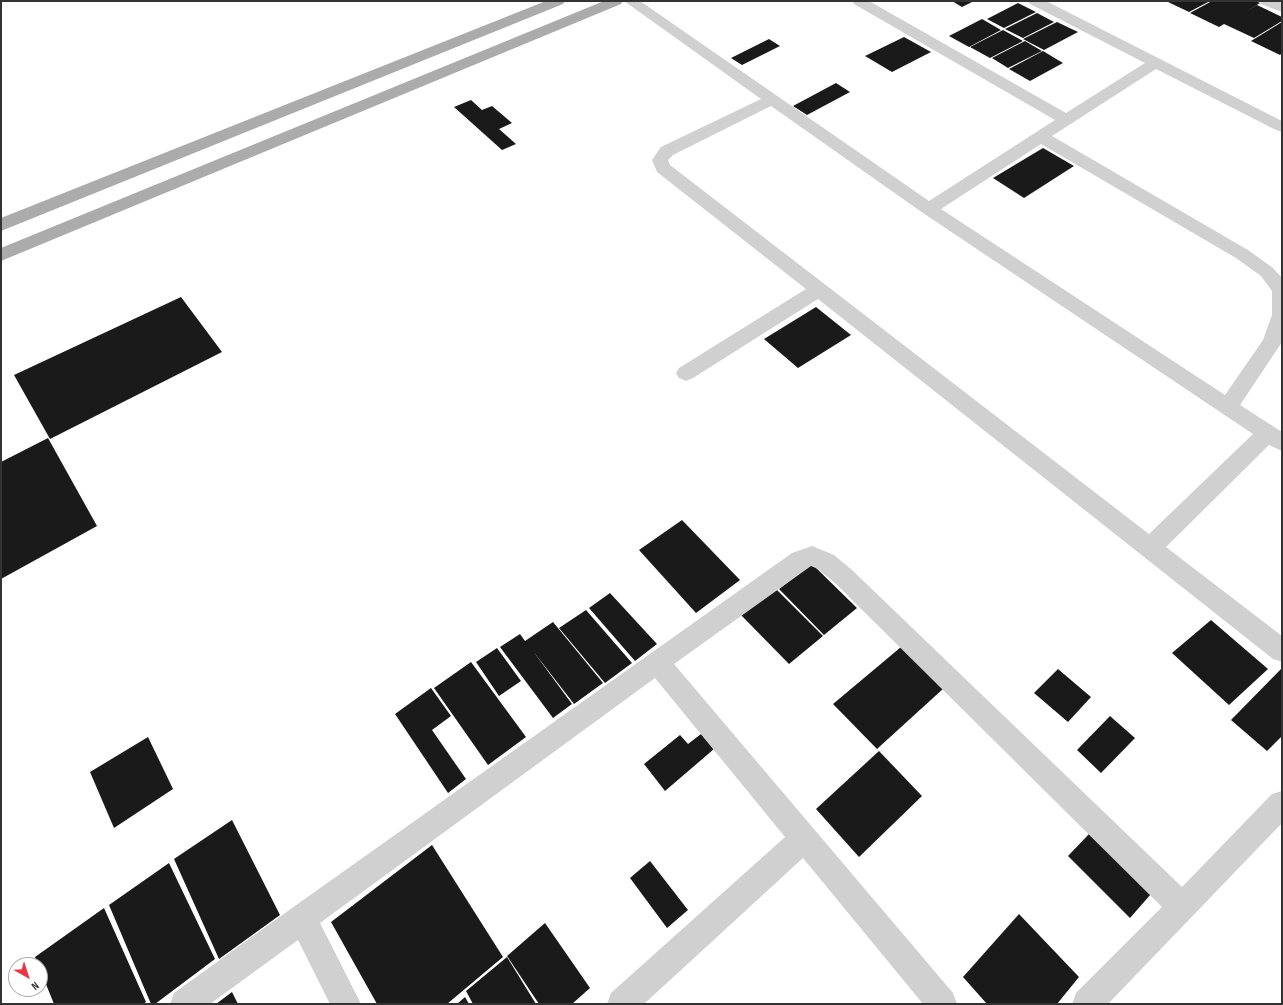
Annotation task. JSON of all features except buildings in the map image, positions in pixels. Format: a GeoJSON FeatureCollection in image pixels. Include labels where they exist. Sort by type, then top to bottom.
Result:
{"type":"FeatureCollection","features":[{"type":"Feature","properties":{"kind":"main road"},"geometry":{"type":"LineString","coordinates":[[1,225],[558,1]]}},
{"type":"Feature","properties":{"kind":"main road"},"geometry":{"type":"LineString","coordinates":[[1,255],[616,1]]}},
{"type":"Feature","properties":{"kind":"street"},"geometry":{"type":"LineString","coordinates":[[631,1],[929,209],[1227,408],[1275,438],[1150,548]]}},
{"type":"Feature","properties":{"kind":"street"},"geometry":{"type":"LineString","coordinates":[[859,1],[1065,119]]}},
{"type":"Feature","properties":{"kind":"street"},"geometry":{"type":"LineString","coordinates":[[1035,1],[1282,127]]}},
{"type":"Feature","properties":{"kind":"street"},"geometry":{"type":"LineString","coordinates":[[929,209],[1065,119],[1156,62]]}},
{"type":"Feature","properties":{"kind":"street"},"geometry":{"type":"LineString","coordinates":[[771,100],[667,151],[660,160],[663,168],[1282,651]]}},
{"type":"Feature","properties":{"kind":"street"},"geometry":{"type":"LineString","coordinates":[[1040,136],[1242,254],[1267,272],[1281,290],[1281,315],[1272,342],[1227,408]]}},
{"type":"Feature","properties":{"kind":"street"},"geometry":{"type":"LineString","coordinates":[[686,373],[819,290]]}},
{"type":"Feature","properties":{"kind":"street"},"geometry":{"type":"LineString","coordinates":[[185,1004],[656,662],[800,560],[812,556],[826,562],[850,582],[1182,907]]}},
{"type":"Feature","properties":{"kind":"street"},"geometry":{"type":"LineString","coordinates":[[656,662],[942,1004]]}},
{"type":"Feature","properties":{"kind":"street"},"geometry":{"type":"LineString","coordinates":[[1087,1004],[1282,804]]}},
{"type":"Feature","properties":{"kind":"street"},"geometry":{"type":"LineString","coordinates":[[622,1004],[803,839]]}},
{"type":"Feature","properties":{"kind":"street"},"geometry":{"type":"LineString","coordinates":[[302,918],[346,1004]]}}]}
